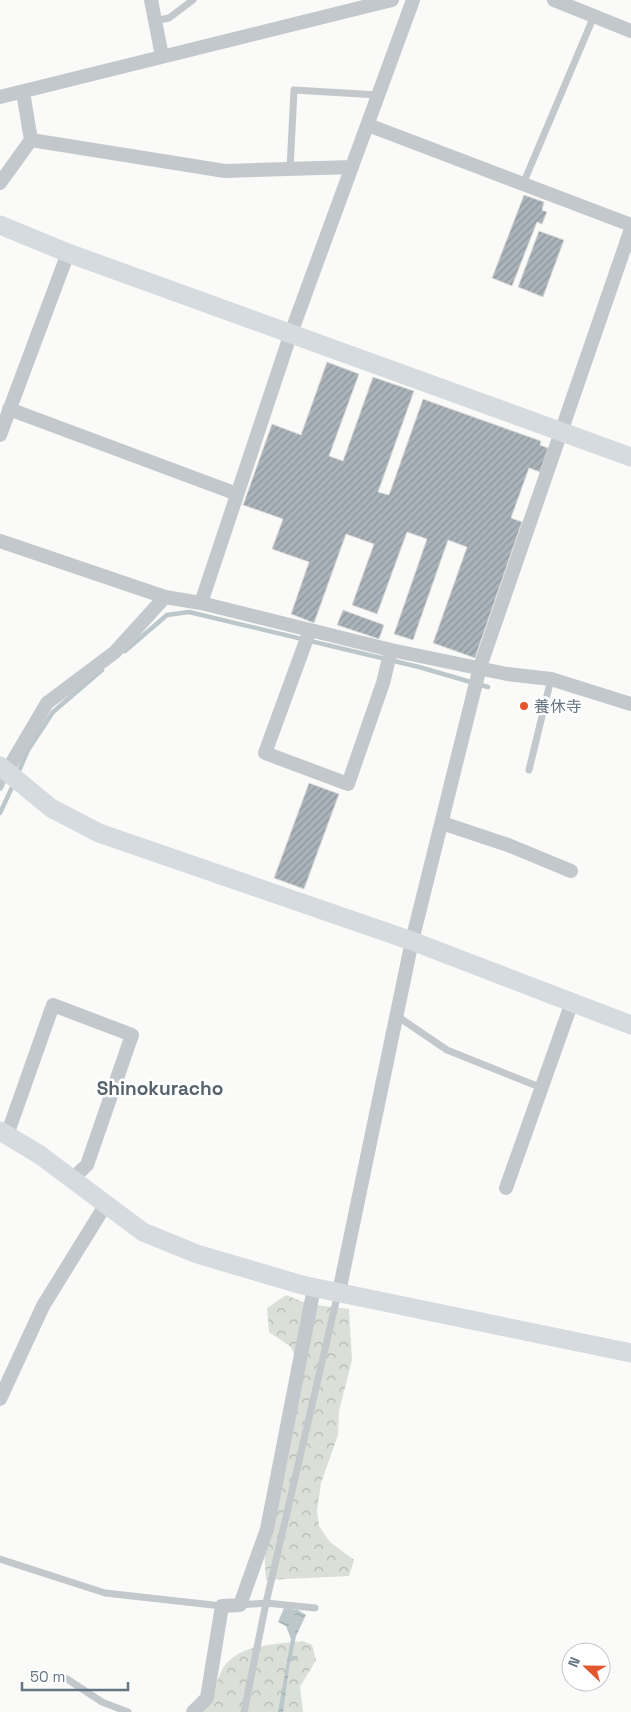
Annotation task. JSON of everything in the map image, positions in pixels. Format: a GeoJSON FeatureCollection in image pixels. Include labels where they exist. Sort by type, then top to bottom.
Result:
{"type":"FeatureCollection","features":[{"type":"Feature","properties":{"kind":"street"},"geometry":{"type":"LineString","coordinates":[[151,0],[162,56]]}},
{"type":"Feature","properties":{"kind":"street"},"geometry":{"type":"LineString","coordinates":[[0,97],[392,0]]}},
{"type":"Feature","properties":{"kind":"street"},"geometry":{"type":"LineString","coordinates":[[201,603],[291,333],[413,0]]}},
{"type":"Feature","properties":{"kind":"street"},"geometry":{"type":"LineString","coordinates":[[554,0],[631,31]]}},
{"type":"Feature","properties":{"kind":"street"},"geometry":{"type":"LineString","coordinates":[[0,183],[31,140],[23,92]]}},
{"type":"Feature","properties":{"kind":"street"},"geometry":{"type":"LineString","coordinates":[[368,124],[631,225]]}},
{"type":"Feature","properties":{"kind":"street"},"geometry":{"type":"LineString","coordinates":[[31,140],[225,171],[352,167]]}},
{"type":"Feature","properties":{"kind":"street"},"geometry":{"type":"LineString","coordinates":[[0,225],[68,253],[631,457]]}},
{"type":"Feature","properties":{"kind":"street"},"geometry":{"type":"LineString","coordinates":[[339,1292],[412,941],[480,667],[631,229]]}},
{"type":"Feature","properties":{"kind":"street"},"geometry":{"type":"LineString","coordinates":[[0,435],[68,253]]}},
{"type":"Feature","properties":{"kind":"street"},"geometry":{"type":"LineString","coordinates":[[9,409],[237,494]]}},
{"type":"Feature","properties":{"kind":"street"},"geometry":{"type":"LineString","coordinates":[[0,541],[165,597],[201,603],[391,650],[507,674],[551,679],[631,704]]}},
{"type":"Feature","properties":{"kind":"street"},"geometry":{"type":"LineString","coordinates":[[165,597],[115,652],[47,703],[2,774],[51,808],[98,833],[412,941],[631,1025]]}},
{"type":"Feature","properties":{"kind":"street"},"geometry":{"type":"LineString","coordinates":[[310,630],[265,753],[348,784],[383,684],[391,650]]}},
{"type":"Feature","properties":{"kind":"street"},"geometry":{"type":"LineString","coordinates":[[442,823],[508,845],[571,872]]}},
{"type":"Feature","properties":{"kind":"street"},"geometry":{"type":"LineString","coordinates":[[506,1188],[572,1002]]}},
{"type":"Feature","properties":{"kind":"street"},"geometry":{"type":"LineString","coordinates":[[72,1179],[87,1165],[132,1035],[53,1005],[4,1133],[72,1179],[143,1232],[197,1254],[314,1288],[631,1353]]}},
{"type":"Feature","properties":{"kind":"street"},"geometry":{"type":"LineString","coordinates":[[0,1399],[43,1306],[106,1204]]}},
{"type":"Feature","properties":{"kind":"street"},"geometry":{"type":"LineString","coordinates":[[193,1712],[207,1698],[222,1606],[240,1605],[268,1529],[314,1288]]}},
{"type":"Feature","properties":{"kind":"lane"},"geometry":{"type":"LineString","coordinates":[[155,21],[169,18],[193,0]]}},
{"type":"Feature","properties":{"kind":"lane"},"geometry":{"type":"LineString","coordinates":[[523,184],[594,16]]}},
{"type":"Feature","properties":{"kind":"lane"},"geometry":{"type":"LineString","coordinates":[[290,169],[294,90],[378,95]]}},
{"type":"Feature","properties":{"kind":"lane"},"geometry":{"type":"LineString","coordinates":[[529,770],[551,679]]}},
{"type":"Feature","properties":{"kind":"lane"},"geometry":{"type":"LineString","coordinates":[[396,1016],[447,1050],[542,1088]]}},
{"type":"Feature","properties":{"kind":"lane"},"geometry":{"type":"LineString","coordinates":[[244,1712],[266,1603],[339,1292]]}},
{"type":"Feature","properties":{"kind":"lane"},"geometry":{"type":"LineString","coordinates":[[0,1559],[105,1593],[222,1606]]}},
{"type":"Feature","properties":{"kind":"lane"},"geometry":{"type":"LineString","coordinates":[[240,1605],[266,1603],[315,1608]]}},
{"type":"Feature","properties":{"kind":"lane"},"geometry":{"type":"LineString","coordinates":[[67,1679],[102,1702],[128,1712]]}},
{"type":"Feature","properties":{"kind":"green space"},"geometry":{"type":"Polygon","coordinates":[[[286,1295],[308,1304],[349,1309],[352,1360],[339,1411],[338,1435],[321,1483],[317,1511],[319,1526],[330,1542],[354,1560],[349,1576],[266,1580],[264,1547],[299,1367],[291,1347],[269,1332],[267,1308],[286,1295]]]}},
{"type":"Feature","properties":{"kind":"green space"},"geometry":{"type":"Polygon","coordinates":[[[303,1641],[312,1645],[316,1660],[300,1687],[303,1712],[203,1712],[214,1697],[220,1674],[226,1664],[235,1656],[256,1647],[303,1641]]]}},
{"type":"Feature","properties":{"kind":"water"},"geometry":{"type":"Polygon","coordinates":[[[284,1608],[298,1610],[306,1615],[296,1636],[292,1656],[298,1656],[297,1659],[290,1662],[283,1712],[278,1712],[291,1639],[286,1626],[278,1622],[284,1608]]]}},
{"type":"Feature","properties":{"kind":"building"},"geometry":{"type":"Polygon","coordinates":[[[524,195],[544,202],[542,210],[547,212],[542,224],[537,222],[512,286],[492,278],[524,195]]]}},
{"type":"Feature","properties":{"kind":"building"},"geometry":{"type":"Polygon","coordinates":[[[539,231],[564,240],[543,297],[518,287],[539,231]]]}},
{"type":"Feature","properties":{"kind":"building"},"geometry":{"type":"Polygon","coordinates":[[[327,362],[359,374],[329,456],[343,461],[373,377],[414,391],[378,492],[389,495],[423,399],[541,441],[540,445],[548,448],[540,472],[529,468],[511,518],[522,522],[475,658],[433,643],[467,547],[448,540],[413,640],[394,634],[427,539],[407,532],[377,614],[352,605],[374,544],[346,534],[314,623],[291,614],[309,562],[272,549],[283,519],[243,505],[272,424],[301,435],[327,362]]]}},
{"type":"Feature","properties":{"kind":"building"},"geometry":{"type":"Polygon","coordinates":[[[343,610],[384,625],[379,639],[337,625],[343,610]]]}},
{"type":"Feature","properties":{"kind":"building"},"geometry":{"type":"Polygon","coordinates":[[[309,783],[339,794],[304,889],[274,878],[309,783]]]}},
{"type":"Feature","properties":{"kind":"waterway"},"geometry":{"type":"LineString","coordinates":[[125,651],[167,615],[189,612],[419,667],[488,687]]}},
{"type":"Feature","properties":{"kind":"waterway"},"geometry":{"type":"LineString","coordinates":[[18,773],[28,750],[53,712],[102,670]]}},
{"type":"Feature","properties":{"kind":"waterway"},"geometry":{"type":"LineString","coordinates":[[0,813],[14,783]]}},
{"type":"Feature","properties":{"kind":"place","name":"養休寺"},"geometry":{"type":"Point","coordinates":[524,706]}},
{"type":"Feature","properties":{"kind":"district","name":"Shinokuracho"},"geometry":{"type":"Point","coordinates":[160,1088]}}]}
